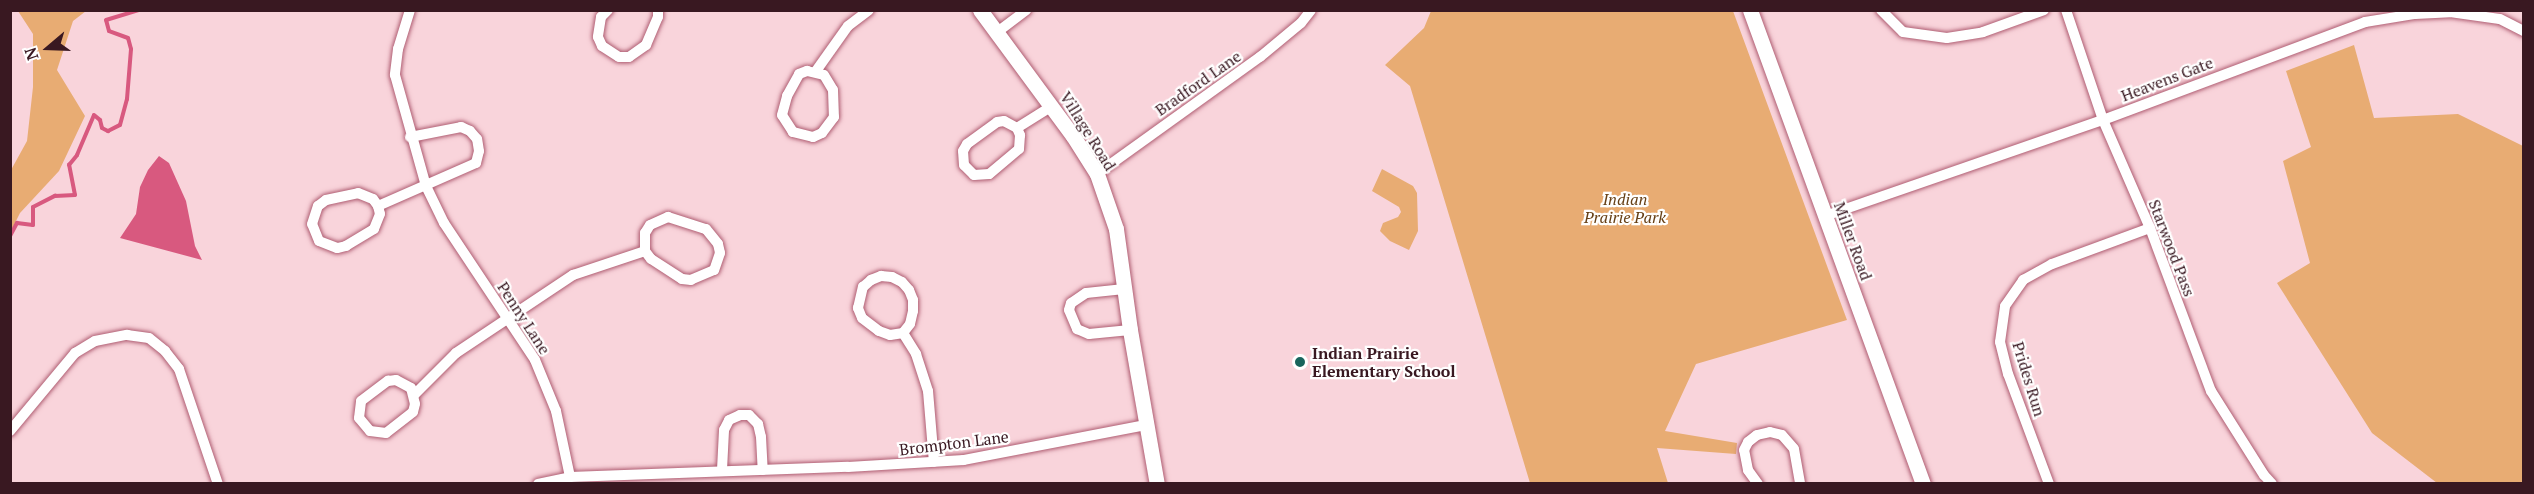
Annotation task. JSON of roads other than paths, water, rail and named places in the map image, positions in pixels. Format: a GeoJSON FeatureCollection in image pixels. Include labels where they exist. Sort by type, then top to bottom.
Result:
{"type":"FeatureCollection","features":[{"type":"Feature","properties":{"kind":"street","name":"Penny Lane"},"geometry":{"type":"LineString","coordinates":[[410,10],[398,49],[396,75],[410,137],[426,186],[444,223],[535,360],[556,411],[570,477]]}},
{"type":"Feature","properties":{"kind":"street"},"geometry":{"type":"LineString","coordinates":[[608,10],[601,17],[598,37],[602,46],[619,57],[639,52],[646,45],[658,17],[658,10]]}},
{"type":"Feature","properties":{"kind":"street"},"geometry":{"type":"LineString","coordinates":[[816,72],[830,81],[834,117],[822,134],[802,137],[786,125],[782,105],[799,74],[816,72],[848,26],[869,10]]}},
{"type":"Feature","properties":{"kind":"street","name":"Village Road"},"geometry":{"type":"LineString","coordinates":[[980,10],[1052,106],[1097,174],[1116,229],[1145,425],[1157,483]]}},
{"type":"Feature","properties":{"kind":"street"},"geometry":{"type":"LineString","coordinates":[[996,33],[1026,10]]}},
{"type":"Feature","properties":{"kind":"street","name":"Bradford Lane"},"geometry":{"type":"LineString","coordinates":[[1097,174],[1260,57],[1301,23],[1311,10]]}},
{"type":"Feature","properties":{"kind":"street","name":"Miller Road"},"geometry":{"type":"LineString","coordinates":[[1750,10],[1923,483]]}},
{"type":"Feature","properties":{"kind":"street"},"geometry":{"type":"LineString","coordinates":[[1881,10],[1903,32],[1947,38],[1983,32],[2044,10]]}},
{"type":"Feature","properties":{"kind":"street","name":"Starwood Pass"},"geometry":{"type":"LineString","coordinates":[[2066,10],[2103,120],[2150,228],[2211,391],[2264,475],[2272,483]]}},
{"type":"Feature","properties":{"kind":"street","name":"Heavens Gate"},"geometry":{"type":"LineString","coordinates":[[1825,216],[2103,120],[2365,22],[2415,14],[2450,12],[2501,15],[2523,31]]}},
{"type":"Feature","properties":{"kind":"street"},"geometry":{"type":"LineString","coordinates":[[1017,128],[1052,106]]}},
{"type":"Feature","properties":{"kind":"street"},"geometry":{"type":"LineString","coordinates":[[1004,121],[1017,128],[1021,142],[1014,155],[989,174],[974,175],[968,171],[962,158],[967,144],[997,122],[1004,121]]}},
{"type":"Feature","properties":{"kind":"street"},"geometry":{"type":"LineString","coordinates":[[378,206],[476,163],[479,151],[477,139],[470,131],[461,127],[410,137]]}},
{"type":"Feature","properties":{"kind":"street"},"geometry":{"type":"LineString","coordinates":[[358,193],[366,195],[378,206],[380,214],[374,229],[346,246],[327,246],[314,233],[313,214],[326,200],[358,193]]}},
{"type":"Feature","properties":{"kind":"street"},"geometry":{"type":"LineString","coordinates":[[668,217],[706,229],[718,244],[720,253],[714,270],[691,280],[682,279],[658,265],[645,251],[643,242],[650,225],[668,217]]}},
{"type":"Feature","properties":{"kind":"street","name":"Prides Run"},"geometry":{"type":"LineString","coordinates":[[2049,483],[2008,374],[2000,342],[2005,306],[2023,280],[2032,274],[2052,264],[2150,228]]}},
{"type":"Feature","properties":{"kind":"street"},"geometry":{"type":"LineString","coordinates":[[414,395],[404,382],[388,381],[361,401],[359,418],[370,431],[386,433],[413,412],[414,395],[456,353],[573,275],[645,251]]}},
{"type":"Feature","properties":{"kind":"street"},"geometry":{"type":"LineString","coordinates":[[892,277],[902,282],[909,290],[913,300],[912,311],[910,324],[903,333],[890,335],[879,331],[862,318],[858,297],[871,280],[892,277]]}},
{"type":"Feature","properties":{"kind":"street"},"geometry":{"type":"LineString","coordinates":[[1124,289],[1086,293],[1071,303],[1069,310],[1077,329],[1089,334],[1130,330]]}},
{"type":"Feature","properties":{"kind":"street"},"geometry":{"type":"LineString","coordinates":[[903,333],[916,354],[928,391],[934,462]]}},
{"type":"Feature","properties":{"kind":"street"},"geometry":{"type":"LineString","coordinates":[[10,431],[75,353],[95,341],[127,334],[149,338],[165,351],[179,369],[218,483]]}},
{"type":"Feature","properties":{"kind":"street"},"geometry":{"type":"LineString","coordinates":[[722,470],[724,430],[729,420],[740,415],[749,416],[758,424],[762,437],[763,470]]}},
{"type":"Feature","properties":{"kind":"street","name":"Brompton Lane"},"geometry":{"type":"LineString","coordinates":[[538,483],[570,477],[640,479],[722,470],[964,460],[1145,425]]}},
{"type":"Feature","properties":{"kind":"street"},"geometry":{"type":"LineString","coordinates":[[1758,483],[1748,470],[1744,450],[1756,435],[1770,432],[1782,435],[1794,449],[1800,483]]}},
{"type":"Feature","properties":{"kind":"waterway"},"geometry":{"type":"LineString","coordinates":[[10,236],[17,223],[33,225],[33,207],[55,196],[75,195],[69,165],[77,155],[94,115],[100,120],[102,128],[108,131],[120,125],[127,99],[131,49],[128,38],[109,31],[106,20],[138,10]]}},
{"type":"Feature","properties":{"kind":"place","name":"Indian Prairie Elementary School"},"geometry":{"type":"Point","coordinates":[1300,362]}},
{"type":"Feature","properties":{"kind":"park label","name":"Indian Prairie Park"},"geometry":{"type":"Point","coordinates":[1625,208]}}]}
